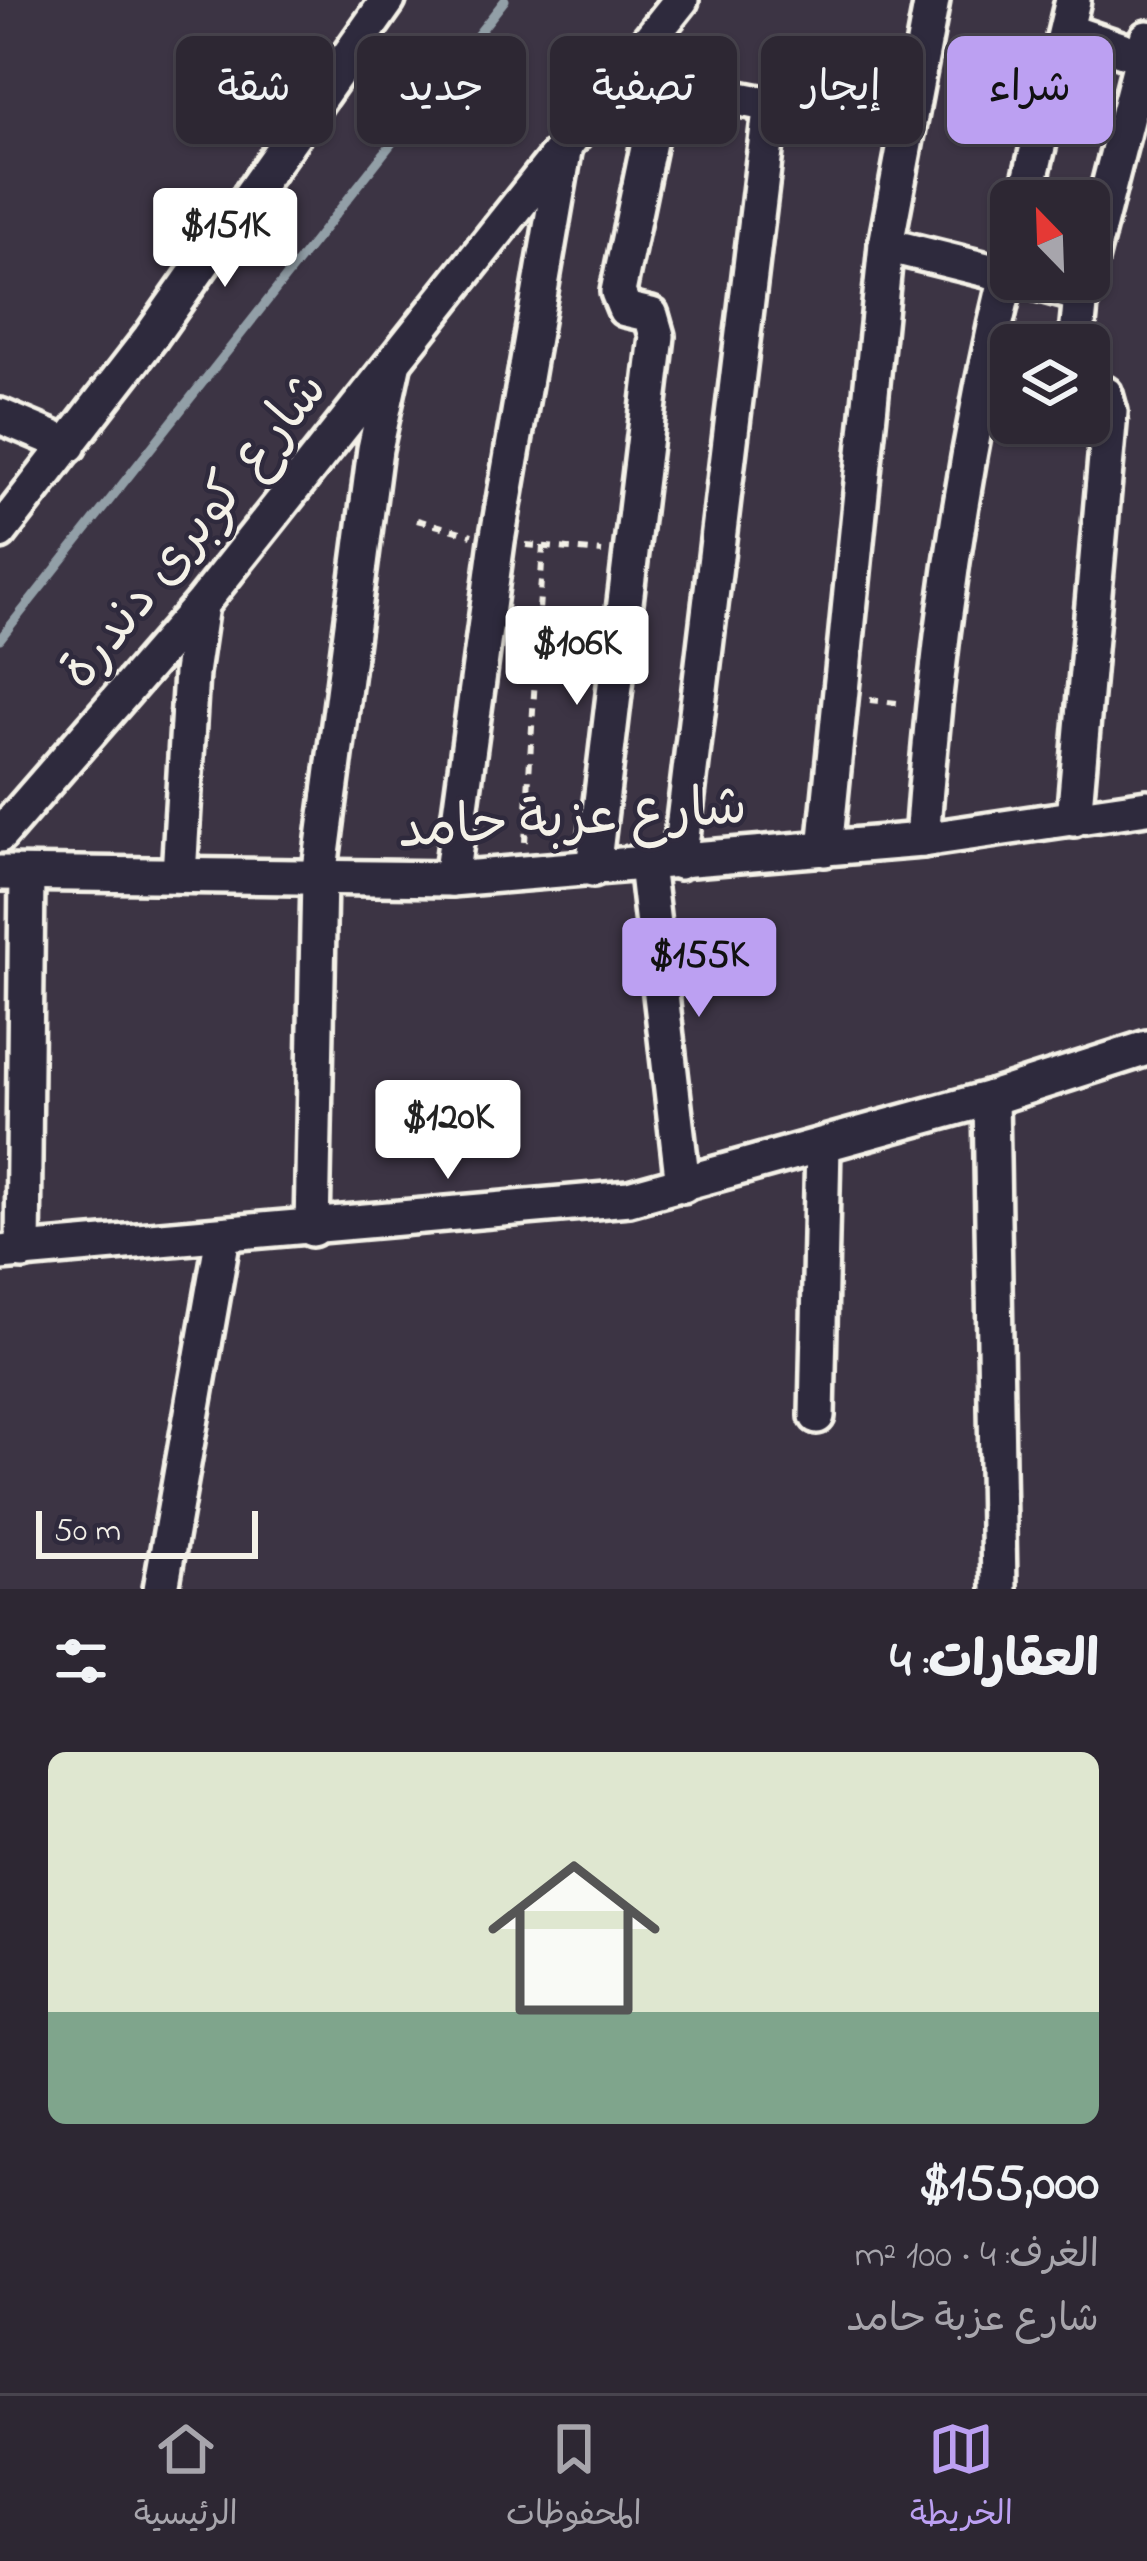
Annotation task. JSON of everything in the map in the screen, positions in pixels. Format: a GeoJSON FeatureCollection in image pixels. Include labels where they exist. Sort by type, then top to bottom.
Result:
{"type":"FeatureCollection","features":[{"type":"Feature","properties":{"kind":"street"},"geometry":{"type":"LineString","coordinates":[[0,532],[69,445],[388,0]]}},
{"type":"Feature","properties":{"kind":"street","name":"شارع كوبرى دندرة"},"geometry":{"type":"LineString","coordinates":[[652,36],[680,0]]}},
{"type":"Feature","properties":{"kind":"street"},"geometry":{"type":"LineString","coordinates":[[923,48],[932,0]]}},
{"type":"Feature","properties":{"kind":"street"},"geometry":{"type":"LineString","coordinates":[[1030,180],[1070,16],[1145,51],[1110,185]]}},
{"type":"Feature","properties":{"kind":"street","name":"شارع كوبرى دندرة"},"geometry":{"type":"LineString","coordinates":[[0,835],[202,603],[565,144]]}},
{"type":"Feature","properties":{"kind":"street"},"geometry":{"type":"LineString","coordinates":[[452,879],[496,542],[566,144]]}},
{"type":"Feature","properties":{"kind":"street"},"geometry":{"type":"LineString","coordinates":[[593,869],[657,336],[651,316],[625,309],[618,292],[649,144]]}},
{"type":"Feature","properties":{"kind":"street"},"geometry":{"type":"LineString","coordinates":[[683,1185],[662,863],[765,144]]}},
{"type":"Feature","properties":{"kind":"street"},"geometry":{"type":"LineString","coordinates":[[825,849],[886,245],[905,144]]}},
{"type":"Feature","properties":{"kind":"street"},"geometry":{"type":"LineString","coordinates":[[886,245],[990,267]]}},
{"type":"Feature","properties":{"kind":"street"},"geometry":{"type":"LineString","coordinates":[[922,840],[932,706],[969,461],[1006,300]]}},
{"type":"Feature","properties":{"kind":"street"},"geometry":{"type":"LineString","coordinates":[[312,1229],[319,877],[375,449],[394,360]]}},
{"type":"Feature","properties":{"kind":"street"},"geometry":{"type":"LineString","coordinates":[[0,416],[69,445]]}},
{"type":"Feature","properties":{"kind":"street"},"geometry":{"type":"LineString","coordinates":[[1074,819],[1107,444]]}},
{"type":"Feature","properties":{"kind":"street"},"geometry":{"type":"LineString","coordinates":[[179,875],[191,673],[202,603]]}},
{"type":"Feature","properties":{"kind":"street","name":"شارع عزبة حامد"},"geometry":{"type":"LineString","coordinates":[[13,873],[452,879],[922,840],[1147,808]]}},
{"type":"Feature","properties":{"kind":"street"},"geometry":{"type":"LineString","coordinates":[[13,873],[11,1253],[595,1203],[683,1185],[992,1098],[1147,1048]]}},
{"type":"Feature","properties":{"kind":"street"},"geometry":{"type":"LineString","coordinates":[[992,1098],[999,1589]]}},
{"type":"Feature","properties":{"kind":"street"},"geometry":{"type":"LineString","coordinates":[[817,1416],[823,1145]]}},
{"type":"Feature","properties":{"kind":"street"},"geometry":{"type":"LineString","coordinates":[[161,1589],[223,1236]]}},
{"type":"Feature","properties":{"kind":"path"},"geometry":{"type":"LineString","coordinates":[[417,520],[496,542]]}},
{"type":"Feature","properties":{"kind":"path"},"geometry":{"type":"LineString","coordinates":[[524,874],[543,546],[630,555]]}},
{"type":"Feature","properties":{"kind":"path"},"geometry":{"type":"LineString","coordinates":[[843,697],[932,706]]}},
{"type":"Feature","properties":{"kind":"waterway"},"geometry":{"type":"LineString","coordinates":[[0,639],[505,0]]}}]}
